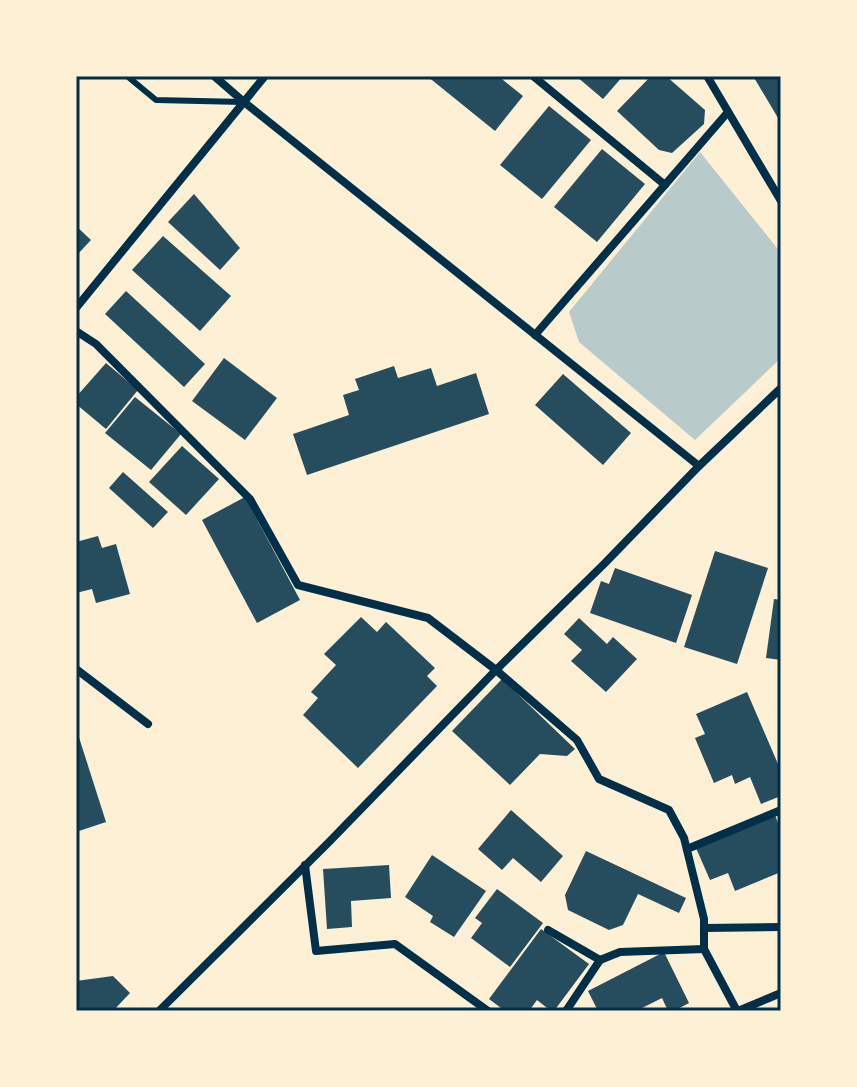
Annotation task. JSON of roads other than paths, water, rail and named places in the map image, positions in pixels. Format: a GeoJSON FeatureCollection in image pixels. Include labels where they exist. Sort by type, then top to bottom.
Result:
{"type":"FeatureCollection","features":[{"type":"Feature","properties":{"kind":"street"},"geometry":{"type":"LineString","coordinates":[[214,76],[699,466]]}},
{"type":"Feature","properties":{"kind":"street"},"geometry":{"type":"LineString","coordinates":[[76,308],[265,76]]}},
{"type":"Feature","properties":{"kind":"street"},"geometry":{"type":"LineString","coordinates":[[533,76],[665,185]]}},
{"type":"Feature","properties":{"kind":"street"},"geometry":{"type":"LineString","coordinates":[[707,76],[781,201]]}},
{"type":"Feature","properties":{"kind":"street"},"geometry":{"type":"LineString","coordinates":[[535,335],[728,112]]}},
{"type":"Feature","properties":{"kind":"street"},"geometry":{"type":"LineString","coordinates":[[76,331],[96,344],[250,499],[298,585],[428,618],[496,670],[577,740],[599,779],[669,810],[687,849],[704,919],[704,949],[737,1011],[781,993]]}},
{"type":"Feature","properties":{"kind":"street"},"geometry":{"type":"LineString","coordinates":[[159,1011],[699,466],[781,388]]}},
{"type":"Feature","properties":{"kind":"street"},"geometry":{"type":"LineString","coordinates":[[76,669],[148,724]]}},
{"type":"Feature","properties":{"kind":"street"},"geometry":{"type":"LineString","coordinates":[[687,849],[781,810]]}},
{"type":"Feature","properties":{"kind":"street"},"geometry":{"type":"LineString","coordinates":[[305,865],[316,951],[395,944],[488,1011]]}},
{"type":"Feature","properties":{"kind":"street"},"geometry":{"type":"LineString","coordinates":[[704,928],[781,927]]}},
{"type":"Feature","properties":{"kind":"street"},"geometry":{"type":"LineString","coordinates":[[548,930],[600,960]]}},
{"type":"Feature","properties":{"kind":"street"},"geometry":{"type":"LineString","coordinates":[[566,1011],[600,960],[620,952],[704,949]]}},
{"type":"Feature","properties":{"kind":"lane"},"geometry":{"type":"LineString","coordinates":[[127,76],[156,100],[244,102]]}}]}
